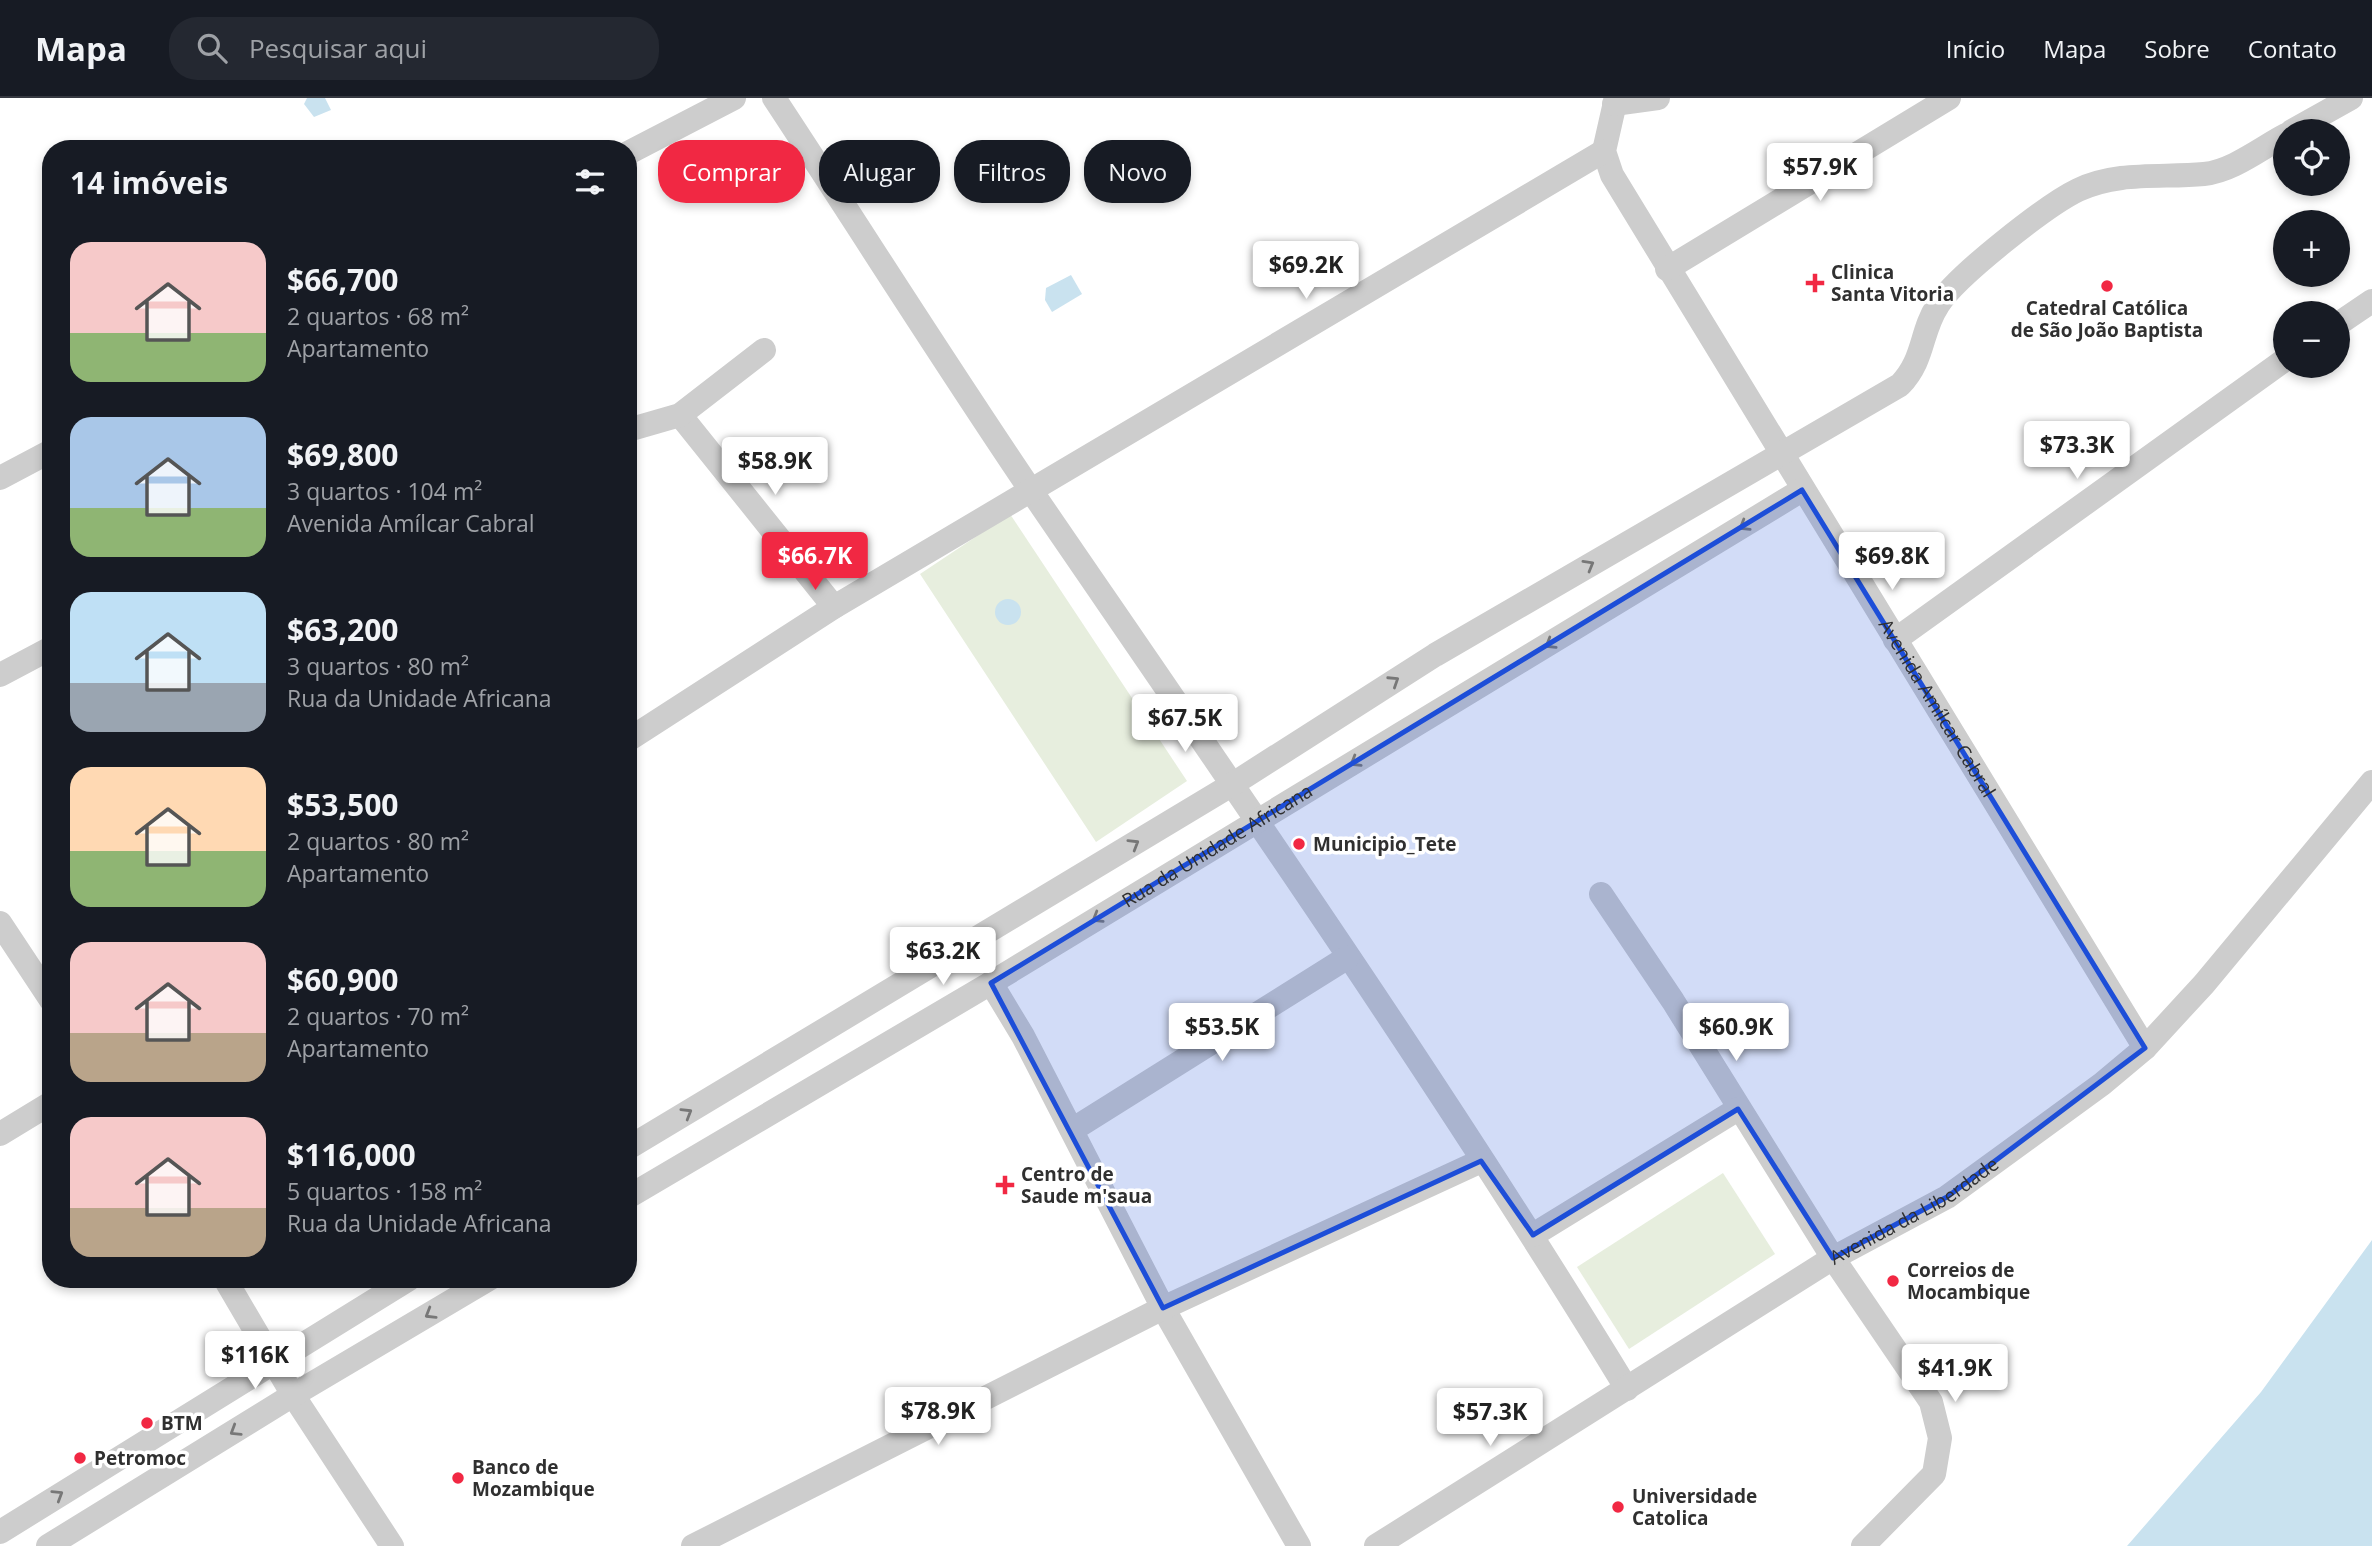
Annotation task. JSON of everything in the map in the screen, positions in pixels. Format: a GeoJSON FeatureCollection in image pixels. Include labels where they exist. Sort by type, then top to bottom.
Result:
{"type":"FeatureCollection","features":[{"type":"Feature","properties":{"kind":"street"},"geometry":{"type":"LineString","coordinates":[[637,148],[734,98]]}},
{"type":"Feature","properties":{"kind":"street"},"geometry":{"type":"LineString","coordinates":[[774,98],[1031,491],[1233,784],[1481,1161],[1533,1235],[1628,1390]]}},
{"type":"Feature","properties":{"kind":"street"},"geometry":{"type":"LineString","coordinates":[[637,734],[834,607],[1604,151],[1615,101],[1658,98]]}},
{"type":"Feature","properties":{"kind":"street"},"geometry":{"type":"LineString","coordinates":[[1667,269],[1949,98]]}},
{"type":"Feature","properties":{"kind":"street"},"geometry":{"type":"LineString","coordinates":[[2313,119],[2351,98]]}},
{"type":"Feature","properties":{"kind":"street"},"geometry":{"type":"LineString","coordinates":[[637,1143],[1233,784],[1435,655],[1900,385],[1913,372],[1931,319],[1948,293],[2019,230],[2078,190],[2116,179],[2219,170],[2273,142]]}},
{"type":"Feature","properties":{"kind":"street","name":"Avenida Amílcar Cabral"},"geometry":{"type":"LineString","coordinates":[[1604,151],[1612,175],[1667,269],[2145,1048]]}},
{"type":"Feature","properties":{"kind":"street"},"geometry":{"type":"LineString","coordinates":[[2350,316],[2372,302]]}},
{"type":"Feature","properties":{"kind":"street"},"geometry":{"type":"LineString","coordinates":[[637,427],[680,415],[764,351]]}},
{"type":"Feature","properties":{"kind":"street"},"geometry":{"type":"LineString","coordinates":[[1895,640],[2273,368]]}},
{"type":"Feature","properties":{"kind":"street"},"geometry":{"type":"LineString","coordinates":[[680,415],[834,607]]}},
{"type":"Feature","properties":{"kind":"street"},"geometry":{"type":"LineString","coordinates":[[0,478],[42,457]]}},
{"type":"Feature","properties":{"kind":"street","name":"Rua da Unidade Africana"},"geometry":{"type":"LineString","coordinates":[[637,1192],[991,983],[1802,490]]}},
{"type":"Feature","properties":{"kind":"street"},"geometry":{"type":"LineString","coordinates":[[0,675],[42,654]]}},
{"type":"Feature","properties":{"kind":"street","name":"Avenida da Liberdade"},"geometry":{"type":"LineString","coordinates":[[1376,1546],[1628,1390],[1833,1258],[1947,1198],[2102,1084],[2145,1048],[2204,984],[2372,782]]}},
{"type":"Feature","properties":{"kind":"street"},"geometry":{"type":"LineString","coordinates":[[1601,894],[1673,1000],[1738,1109],[1833,1258],[1931,1402],[1940,1438],[1934,1474],[1863,1546]]}},
{"type":"Feature","properties":{"kind":"street"},"geometry":{"type":"LineString","coordinates":[[2,930],[42,987]]}},
{"type":"Feature","properties":{"kind":"street"},"geometry":{"type":"LineString","coordinates":[[1072,1130],[1348,957]]}},
{"type":"Feature","properties":{"kind":"street"},"geometry":{"type":"LineString","coordinates":[[991,983],[1072,1130],[1163,1308],[1298,1546]]}},
{"type":"Feature","properties":{"kind":"street"},"geometry":{"type":"LineString","coordinates":[[0,1134],[42,1108]]}},
{"type":"Feature","properties":{"kind":"street"},"geometry":{"type":"LineString","coordinates":[[1533,1235],[1738,1109]]}},
{"type":"Feature","properties":{"kind":"street"},"geometry":{"type":"LineString","coordinates":[[692,1546],[1163,1308],[1481,1161]]}},
{"type":"Feature","properties":{"kind":"street"},"geometry":{"type":"LineString","coordinates":[[230,1288],[293,1395],[392,1546]]}},
{"type":"Feature","properties":{"kind":"street"},"geometry":{"type":"LineString","coordinates":[[0,1532],[395,1288]]}},
{"type":"Feature","properties":{"kind":"street"},"geometry":{"type":"LineString","coordinates":[[48,1546],[293,1395],[474,1288]]}},
{"type":"Feature","properties":{"kind":"highlighted area"},"geometry":{"type":"Polygon","coordinates":[[[1802,490],[2145,1048],[1947,1197],[1833,1258],[1738,1109],[1533,1235],[1481,1161],[1163,1308],[991,983],[1802,490]]]}},
{"type":"Feature","properties":{"kind":"green space"},"geometry":{"type":"Polygon","coordinates":[[[1010,514],[1187,781],[1096,842],[920,574],[1010,514]]]}},
{"type":"Feature","properties":{"kind":"green space"},"geometry":{"type":"Polygon","coordinates":[[[1723,1173],[1775,1254],[1629,1349],[1577,1267],[1723,1173]]]}},
{"type":"Feature","properties":{"kind":"water"},"geometry":{"type":"Polygon","coordinates":[[[307,98],[325,98],[331,110],[314,117],[304,104],[307,98]]]}},
{"type":"Feature","properties":{"kind":"water"},"geometry":{"type":"Polygon","coordinates":[[[1071,275],[1082,294],[1052,312],[1045,300],[1046,288],[1071,275]]]}},
{"type":"Feature","properties":{"kind":"water"},"geometry":{"type":"Polygon","coordinates":[[[1008,599],[1017,603],[1021,612],[1017,621],[1008,625],[999,621],[995,612],[999,603],[1008,599]]]}},
{"type":"Feature","properties":{"kind":"water"},"geometry":{"type":"Polygon","coordinates":[[[2372,1240],[2372,1546],[2127,1546],[2261,1392],[2372,1240]]]}},
{"type":"Feature","properties":{"kind":"place","name":"Clinica Santa Vitoria"},"geometry":{"type":"Point","coordinates":[1815,283]}},
{"type":"Feature","properties":{"kind":"place","name":"Catedral Católica de São João Baptista"},"geometry":{"type":"Point","coordinates":[2107,286]}},
{"type":"Feature","properties":{"kind":"place","name":"Municipio_Tete"},"geometry":{"type":"Point","coordinates":[1299,844]}},
{"type":"Feature","properties":{"kind":"place","name":"Centro de Saude m'saua"},"geometry":{"type":"Point","coordinates":[1005,1185]}},
{"type":"Feature","properties":{"kind":"place","name":"Correios de Mocambique"},"geometry":{"type":"Point","coordinates":[1893,1281]}},
{"type":"Feature","properties":{"kind":"place","name":"BTM"},"geometry":{"type":"Point","coordinates":[147,1423]}},
{"type":"Feature","properties":{"kind":"place","name":"Petromoc"},"geometry":{"type":"Point","coordinates":[80,1458]}},
{"type":"Feature","properties":{"kind":"place","name":"Banco de Mozambique"},"geometry":{"type":"Point","coordinates":[458,1478]}},
{"type":"Feature","properties":{"kind":"place","name":"Universidade Catolica"},"geometry":{"type":"Point","coordinates":[1618,1507]}}]}
